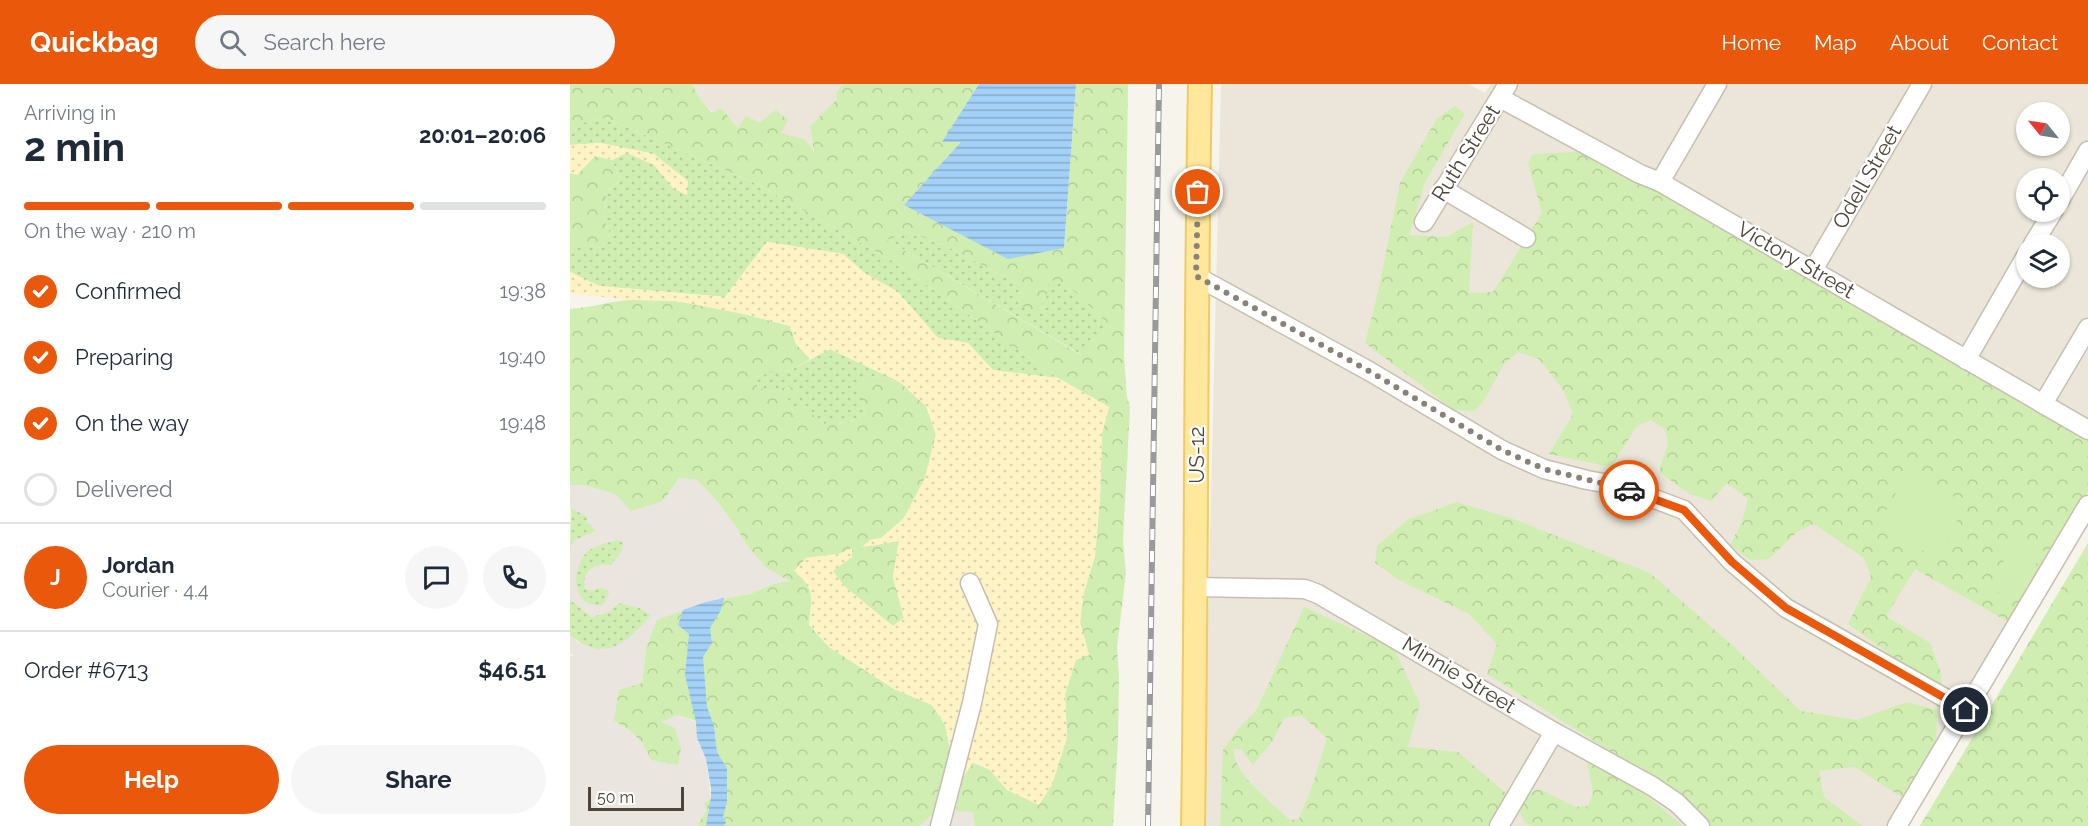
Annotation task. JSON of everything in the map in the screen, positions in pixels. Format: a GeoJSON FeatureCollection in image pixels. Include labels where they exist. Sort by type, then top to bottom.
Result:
{"type":"FeatureCollection","features":[{"type":"Feature","properties":{"kind":"main road","name":"US-12"},"geometry":{"type":"LineString","coordinates":[[1192,826],[1197,587],[1196,276],[1200,84]]}},
{"type":"Feature","properties":{"kind":"street"},"geometry":{"type":"LineString","coordinates":[[1660,182],[1717,84]]}},
{"type":"Feature","properties":{"kind":"street","name":"Odell Street"},"geometry":{"type":"LineString","coordinates":[[1813,270],[1922,84]]}},
{"type":"Feature","properties":{"kind":"street","name":"Victory Street"},"geometry":{"type":"LineString","coordinates":[[1504,91],[1640,174],[1660,182],[2088,430]]}},
{"type":"Feature","properties":{"kind":"street","name":"Ruth Street"},"geometry":{"type":"LineString","coordinates":[[1424,222],[1504,91]]}},
{"type":"Feature","properties":{"kind":"street"},"geometry":{"type":"LineString","coordinates":[[2070,182],[2088,151]]}},
{"type":"Feature","properties":{"kind":"street"},"geometry":{"type":"LineString","coordinates":[[1443,189],[1526,238]]}},
{"type":"Feature","properties":{"kind":"street"},"geometry":{"type":"LineString","coordinates":[[1966,360],[2016,273]]}},
{"type":"Feature","properties":{"kind":"street"},"geometry":{"type":"LineString","coordinates":[[1196,276],[1369,371],[1502,450],[1544,469],[1620,486],[1684,510],[1732,562],[1786,608],[1966,710]]}},
{"type":"Feature","properties":{"kind":"street"},"geometry":{"type":"LineString","coordinates":[[2043,404],[2088,328]]}},
{"type":"Feature","properties":{"kind":"street"},"geometry":{"type":"LineString","coordinates":[[1897,826],[2088,505]]}},
{"type":"Feature","properties":{"kind":"street"},"geometry":{"type":"LineString","coordinates":[[940,826],[972,703],[988,624],[970,583]]}},
{"type":"Feature","properties":{"kind":"street","name":"Minnie Street"},"geometry":{"type":"LineString","coordinates":[[1197,587],[1305,589],[1318,594],[1554,732],[1652,786],[1677,803],[1700,826]]}},
{"type":"Feature","properties":{"kind":"street"},"geometry":{"type":"LineString","coordinates":[[1499,826],[1554,732]]}},
{"type":"Feature","properties":{"kind":"shaded area"},"geometry":{"type":"Polygon","coordinates":[[[692,84],[843,84],[836,93],[838,99],[810,126],[814,153],[805,139],[781,133],[759,123],[738,128],[713,113],[700,99],[692,84]]]}},
{"type":"Feature","properties":{"kind":"shaded area"},"geometry":{"type":"Polygon","coordinates":[[[1221,84],[1468,84],[1485,93],[1491,84],[2088,84],[2088,439],[1874,314],[1773,486],[2010,623],[1890,826],[1206,826],[1207,663],[1221,84]]]}},
{"type":"Feature","properties":{"kind":"shaded area"},"geometry":{"type":"Polygon","coordinates":[[[679,478],[697,480],[716,500],[746,544],[766,568],[791,581],[773,584],[750,594],[706,602],[646,649],[642,683],[614,721],[644,743],[660,722],[678,715],[696,722],[697,738],[706,759],[711,798],[704,803],[706,811],[699,826],[570,826],[570,656],[574,656],[570,653],[570,635],[579,643],[609,612],[592,617],[570,600],[570,548],[573,541],[595,531],[570,509],[570,485],[584,485],[615,494],[663,501],[679,478]]]}},
{"type":"Feature","properties":{"kind":"shaded area"},"geometry":{"type":"Polygon","coordinates":[[[947,784],[960,790],[973,812],[975,826],[920,826],[936,811],[947,784]]]}},
{"type":"Feature","properties":{"kind":"green space"},"geometry":{"type":"Polygon","coordinates":[[[570,84],[692,84],[700,99],[712,113],[721,108],[738,128],[746,116],[759,123],[776,110],[788,120],[781,133],[805,139],[814,152],[810,126],[837,99],[836,93],[843,84],[979,84],[943,141],[961,142],[1064,248],[1076,84],[1128,84],[1124,356],[1127,397],[1130,407],[1123,541],[1126,573],[1117,647],[1118,741],[1113,826],[975,826],[973,812],[956,811],[960,790],[947,784],[936,811],[920,826],[724,826],[725,822],[716,826],[699,826],[706,811],[704,803],[711,798],[727,768],[717,752],[714,726],[697,705],[697,738],[696,721],[678,715],[661,722],[675,728],[681,748],[678,765],[651,760],[637,737],[614,721],[619,690],[642,683],[646,649],[657,620],[706,602],[750,594],[773,584],[790,581],[766,568],[746,544],[716,500],[697,480],[679,478],[663,501],[631,511],[615,494],[584,485],[570,485],[570,309],[630,300],[670,301],[730,311],[790,326],[796,344],[810,359],[789,371],[777,370],[757,377],[757,387],[773,392],[787,386],[802,391],[787,399],[794,413],[813,404],[810,412],[824,424],[848,423],[865,413],[858,383],[872,376],[900,382],[926,406],[936,434],[925,478],[904,518],[881,538],[870,540],[872,546],[899,540],[893,577],[904,618],[893,626],[844,586],[832,570],[852,557],[838,554],[806,558],[806,581],[812,595],[809,625],[829,647],[894,689],[932,705],[945,725],[951,753],[990,770],[1007,790],[1067,738],[1065,694],[1076,659],[1089,655],[1080,622],[1084,592],[1095,556],[1102,433],[1109,407],[1058,378],[896,263],[759,185],[604,117],[582,123],[570,136],[570,84]],[[909,232],[887,240],[1081,355],[1110,326],[1075,292],[1049,278],[1046,299],[1034,312],[1018,305],[1022,286],[948,247],[909,232]]]}},
{"type":"Feature","properties":{"kind":"green space"},"geometry":{"type":"Polygon","coordinates":[[[1455,106],[1465,114],[1425,182],[1409,235],[1446,237],[1473,222],[1469,293],[1493,292],[1542,213],[1528,163],[1533,154],[1577,152],[1670,195],[2088,439],[2088,492],[2010,623],[1915,569],[1886,616],[1930,643],[1941,673],[1942,688],[1922,677],[1848,624],[1871,577],[1864,558],[1814,524],[1798,531],[1769,559],[1750,560],[1730,545],[1742,522],[1748,499],[1727,483],[1711,501],[1690,494],[1659,472],[1668,443],[1665,429],[1651,420],[1637,426],[1611,467],[1549,454],[1573,414],[1563,390],[1539,359],[1518,352],[1503,365],[1485,399],[1475,411],[1454,410],[1365,343],[1378,292],[1400,183],[1437,118],[1455,106]]]}},
{"type":"Feature","properties":{"kind":"green space"},"geometry":{"type":"Polygon","coordinates":[[[604,117],[759,185],[896,263],[1058,378],[993,371],[968,343],[938,338],[898,292],[866,274],[843,254],[767,242],[725,297],[599,286],[570,272],[570,244],[602,248],[610,233],[604,219],[607,192],[621,180],[612,160],[627,152],[654,165],[674,189],[654,154],[600,143],[570,145],[570,136],[582,123],[604,117]]]}},
{"type":"Feature","properties":{"kind":"green space"},"geometry":{"type":"Polygon","coordinates":[[[595,156],[612,160],[621,180],[607,192],[604,219],[610,233],[602,248],[570,244],[570,173],[577,174],[595,156]]]}},
{"type":"Feature","properties":{"kind":"green space"},"geometry":{"type":"Polygon","coordinates":[[[909,232],[948,247],[1022,286],[1048,277],[1075,292],[1110,326],[1082,355],[887,240],[909,232]]]}},
{"type":"Feature","properties":{"kind":"green space"},"geometry":{"type":"Polygon","coordinates":[[[830,349],[900,382],[872,376],[859,383],[865,413],[848,423],[824,424],[809,412],[812,406],[794,413],[787,399],[801,391],[787,386],[773,392],[757,387],[757,377],[777,370],[789,371],[830,349]]]}},
{"type":"Feature","properties":{"kind":"green space"},"geometry":{"type":"Polygon","coordinates":[[[1911,474],[1960,500],[1962,512],[1941,549],[1928,554],[1889,532],[1885,513],[1904,479],[1911,474]]]}},
{"type":"Feature","properties":{"kind":"green space"},"geometry":{"type":"Polygon","coordinates":[[[1457,502],[1513,519],[1650,573],[1733,646],[1801,711],[1857,720],[1907,702],[1937,710],[1936,742],[1903,798],[1855,767],[1819,771],[1824,797],[1863,826],[1710,826],[1676,792],[1487,674],[1497,644],[1469,614],[1399,580],[1375,563],[1377,546],[1407,520],[1457,502]]]}},
{"type":"Feature","properties":{"kind":"green space"},"geometry":{"type":"Polygon","coordinates":[[[571,508],[587,517],[587,522],[596,531],[573,541],[570,548],[571,508]]]}},
{"type":"Feature","properties":{"kind":"green space"},"geometry":{"type":"Polygon","coordinates":[[[2019,535],[2044,551],[2014,601],[1988,586],[2019,535]]]}},
{"type":"Feature","properties":{"kind":"green space"},"geometry":{"type":"Polygon","coordinates":[[[618,540],[623,543],[622,551],[611,565],[594,567],[585,577],[585,589],[594,591],[599,588],[606,589],[609,593],[603,605],[585,601],[579,595],[576,578],[581,560],[587,552],[598,546],[618,540]]]}},
{"type":"Feature","properties":{"kind":"green space"},"geometry":{"type":"Polygon","coordinates":[[[2088,543],[2088,826],[1920,826],[2088,543]]]}},
{"type":"Feature","properties":{"kind":"green space"},"geometry":{"type":"Polygon","coordinates":[[[570,600],[592,617],[609,612],[619,603],[639,608],[651,615],[624,641],[604,649],[594,648],[582,644],[570,635],[570,600]]]}},
{"type":"Feature","properties":{"kind":"green space"},"geometry":{"type":"Polygon","coordinates":[[[1304,607],[1394,648],[1420,704],[1408,747],[1458,752],[1507,794],[1488,826],[1220,826],[1223,750],[1238,729],[1257,709],[1304,607]],[[1302,716],[1284,718],[1272,742],[1253,765],[1241,749],[1234,749],[1235,758],[1246,778],[1264,797],[1290,820],[1299,819],[1311,790],[1327,738],[1302,716]]]}},
{"type":"Feature","properties":{"kind":"green space"},"geometry":{"type":"Polygon","coordinates":[[[1586,755],[1624,777],[1683,826],[1531,826],[1525,823],[1520,813],[1526,794],[1539,789],[1575,807],[1588,806],[1593,793],[1586,755]]]}},
{"type":"Feature","properties":{"kind":"sand"},"geometry":{"type":"Polygon","coordinates":[[[600,143],[654,154],[688,181],[687,195],[674,189],[654,165],[627,153],[612,160],[595,156],[577,175],[570,173],[570,145],[600,143]]]}},
{"type":"Feature","properties":{"kind":"sand"},"geometry":{"type":"Polygon","coordinates":[[[767,242],[843,254],[866,274],[898,292],[938,338],[968,343],[993,370],[1058,378],[1109,407],[1102,433],[1095,556],[1084,592],[1080,622],[1089,655],[1076,660],[1065,694],[1067,738],[1052,785],[1039,805],[1007,790],[990,770],[974,761],[961,781],[945,725],[932,705],[894,689],[829,647],[809,624],[811,595],[806,584],[794,571],[806,558],[838,554],[852,548],[852,557],[833,571],[844,586],[893,626],[904,618],[893,577],[899,541],[862,547],[870,540],[882,538],[904,518],[925,478],[936,435],[926,406],[900,382],[830,349],[810,359],[796,344],[790,326],[676,301],[628,300],[570,293],[570,272],[599,286],[725,297],[767,242]]]}},
{"type":"Feature","properties":{"kind":"water"},"geometry":{"type":"Polygon","coordinates":[[[979,84],[1076,84],[1064,248],[1008,259],[904,205],[961,142],[942,142],[979,84]]]}},
{"type":"Feature","properties":{"kind":"water"},"geometry":{"type":"Polygon","coordinates":[[[724,598],[721,610],[710,628],[712,643],[703,657],[707,707],[714,726],[717,752],[727,768],[727,802],[723,817],[726,822],[724,826],[706,826],[711,788],[706,759],[697,738],[696,722],[685,675],[689,634],[678,625],[683,610],[724,598]]]}},
{"type":"Feature","properties":{"kind":"railway"},"geometry":{"type":"LineString","coordinates":[[1148,826],[1159,84]]}},
{"type":"Feature","properties":{"kind":"way so far"},"geometry":{"type":"LineString","coordinates":[[1198,192],[1196,276],[1369,371],[1502,450],[1544,469],[1629,490]]}},
{"type":"Feature","properties":{"kind":"route"},"geometry":{"type":"LineString","coordinates":[[1629,490],[1684,510],[1732,562],[1786,608],[1966,710]]}}]}
